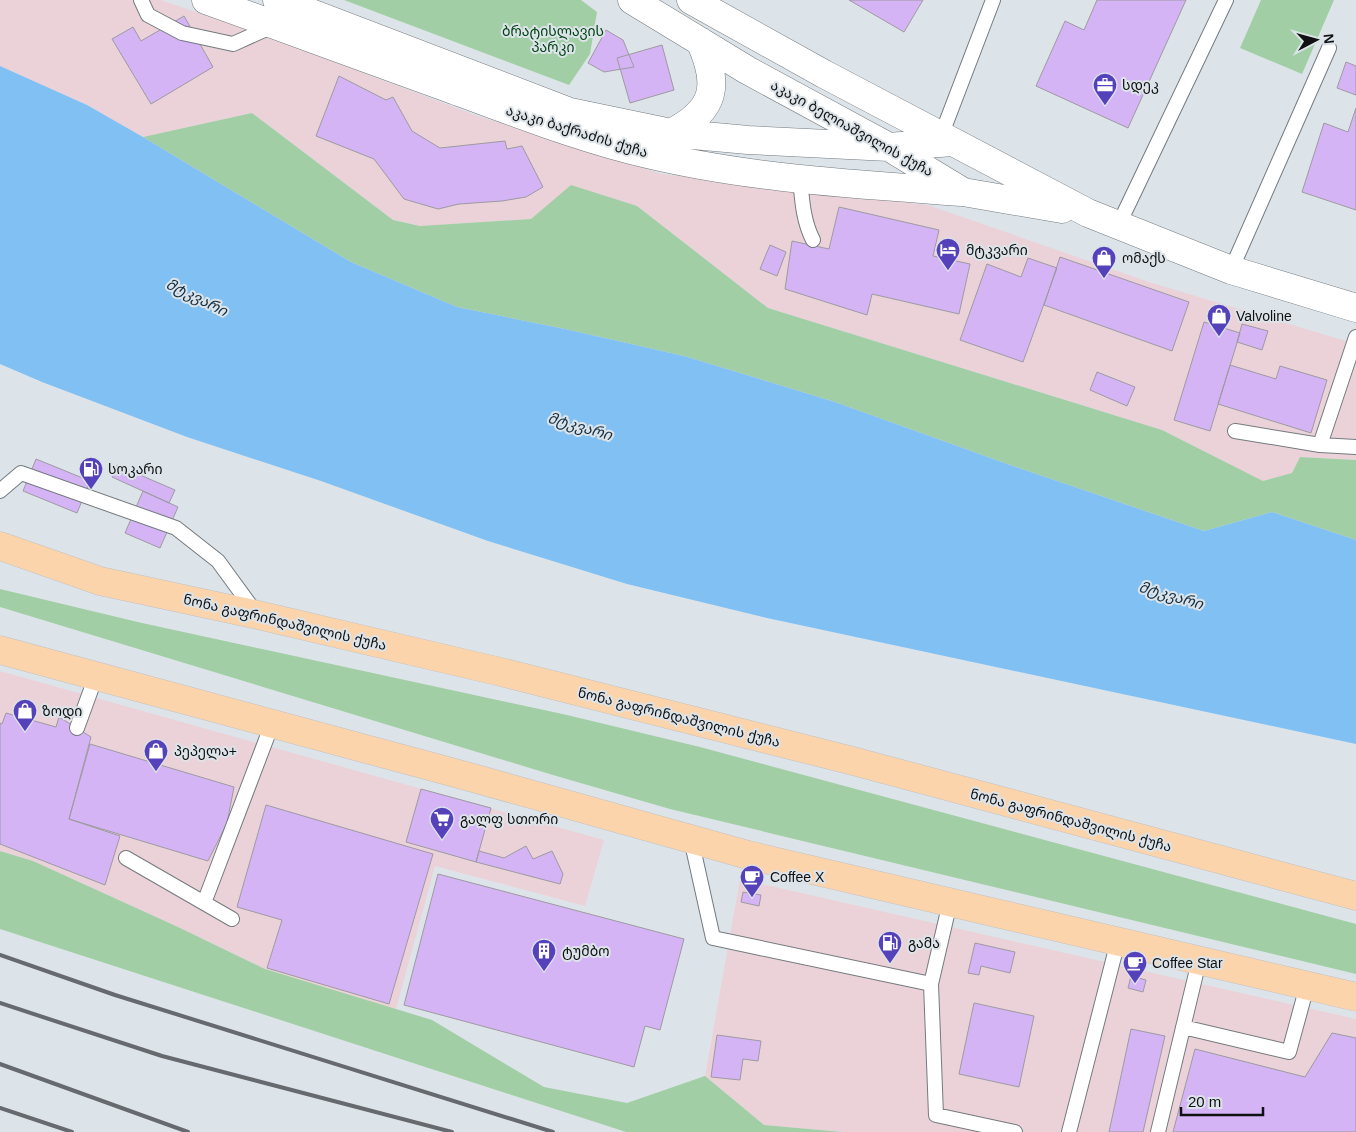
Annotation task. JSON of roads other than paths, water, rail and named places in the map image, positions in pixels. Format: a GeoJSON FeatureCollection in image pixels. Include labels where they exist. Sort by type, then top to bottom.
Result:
{"type":"FeatureCollection","features":[{"type":"Feature","properties":{"kind":"main road","name":"აკაკი ბაქრაძის ქუჩა"},"geometry":{"type":"LineString","coordinates":[[206,0],[276,12],[570,112],[671,133],[748,140],[889,146],[946,139]]}},
{"type":"Feature","properties":{"kind":"main road","name":"აკაკი ბელიაშვილის ქუჩა"},"geometry":{"type":"LineString","coordinates":[[632,0],[747,70],[889,146],[963,192],[1088,213]]}},
{"type":"Feature","properties":{"kind":"main road","name":"აკაკი ბელიაშვილის ქუჩა"},"geometry":{"type":"LineString","coordinates":[[691,0],[946,139],[1088,213],[1231,270],[1356,308]]}},
{"type":"Feature","properties":{"kind":"main road","name":"აკაკი ბაქრაძის ქუჩა"},"geometry":{"type":"LineString","coordinates":[[276,12],[536,120],[630,150],[736,170],[853,184],[963,192]]}},
{"type":"Feature","properties":{"kind":"main road"},"geometry":{"type":"LineString","coordinates":[[671,133],[690,123],[702,110],[710,96],[712,77],[708,59],[700,41]]}},
{"type":"Feature","properties":{"kind":"main road","name":"ნონა გაფრინდაშვილის ქუჩა"},"geometry":{"type":"LineString","coordinates":[[0,546],[100,581],[258,615],[501,672],[824,754],[1356,896]]}},
{"type":"Feature","properties":{"kind":"main road"},"geometry":{"type":"LineString","coordinates":[[0,650],[748,855],[1356,997]]}},
{"type":"Feature","properties":{"kind":"lane"},"geometry":{"type":"LineString","coordinates":[[140,0],[148,15],[182,34],[233,44],[276,12]]}},
{"type":"Feature","properties":{"kind":"lane"},"geometry":{"type":"LineString","coordinates":[[946,139],[993,0]]}},
{"type":"Feature","properties":{"kind":"lane"},"geometry":{"type":"LineString","coordinates":[[1118,226],[1226,0]]}},
{"type":"Feature","properties":{"kind":"lane"},"geometry":{"type":"LineString","coordinates":[[1231,270],[1329,48]]}},
{"type":"Feature","properties":{"kind":"lane"},"geometry":{"type":"LineString","coordinates":[[800,178],[808,232],[813,240]]}},
{"type":"Feature","properties":{"kind":"lane"},"geometry":{"type":"LineString","coordinates":[[1320,445],[1356,337]]}},
{"type":"Feature","properties":{"kind":"lane"},"geometry":{"type":"LineString","coordinates":[[1235,431],[1320,445],[1356,447]]}},
{"type":"Feature","properties":{"kind":"lane"},"geometry":{"type":"LineString","coordinates":[[0,491],[21,472],[176,528],[218,560],[258,615]]}},
{"type":"Feature","properties":{"kind":"lane"},"geometry":{"type":"LineString","coordinates":[[77,728],[96,676]]}},
{"type":"Feature","properties":{"kind":"lane"},"geometry":{"type":"LineString","coordinates":[[204,903],[272,724]]}},
{"type":"Feature","properties":{"kind":"lane"},"geometry":{"type":"LineString","coordinates":[[691,839],[713,938],[931,984]]}},
{"type":"Feature","properties":{"kind":"lane"},"geometry":{"type":"LineString","coordinates":[[126,858],[232,919]]}},
{"type":"Feature","properties":{"kind":"lane"},"geometry":{"type":"LineString","coordinates":[[950,902],[931,984],[936,1115],[1015,1132]]}},
{"type":"Feature","properties":{"kind":"lane"},"geometry":{"type":"LineString","coordinates":[[1069,1132],[1118,941]]}},
{"type":"Feature","properties":{"kind":"lane"},"geometry":{"type":"LineString","coordinates":[[1158,1132],[1199,961]]}},
{"type":"Feature","properties":{"kind":"lane"},"geometry":{"type":"LineString","coordinates":[[1184,1026],[1289,1052],[1307,986]]}},
{"type":"Feature","properties":{"kind":"water"},"geometry":{"type":"Polygon","coordinates":[[[0,66],[87,105],[351,262],[457,307],[684,356],[835,402],[1010,465],[1204,531],[1272,512],[1356,540],[1356,744],[767,618],[627,584],[488,541],[321,481],[187,437],[0,364],[0,66]]]}},
{"type":"Feature","properties":{"kind":"railway"},"geometry":{"type":"LineString","coordinates":[[0,955],[115,995],[553,1132]]}},
{"type":"Feature","properties":{"kind":"railway"},"geometry":{"type":"LineString","coordinates":[[0,1003],[162,1056],[452,1132]]}},
{"type":"Feature","properties":{"kind":"railway"},"geometry":{"type":"LineString","coordinates":[[0,1064],[188,1132]]}},
{"type":"Feature","properties":{"kind":"railway"},"geometry":{"type":"LineString","coordinates":[[0,1108],[72,1132]]}},
{"type":"Feature","properties":{"kind":"place","name":"სდეკ"},"geometry":{"type":"Point","coordinates":[1105,106]}},
{"type":"Feature","properties":{"kind":"place","name":"მტკვარი"},"geometry":{"type":"Point","coordinates":[948,271]}},
{"type":"Feature","properties":{"kind":"place","name":"ომაქს"},"geometry":{"type":"Point","coordinates":[1104,279]}},
{"type":"Feature","properties":{"kind":"place","name":"Valvoline"},"geometry":{"type":"Point","coordinates":[1219,337]}},
{"type":"Feature","properties":{"kind":"place","name":"სოკარი"},"geometry":{"type":"Point","coordinates":[91,490]}},
{"type":"Feature","properties":{"kind":"place","name":"ზოდი"},"geometry":{"type":"Point","coordinates":[25,732]}},
{"type":"Feature","properties":{"kind":"place","name":"პეპელა+"},"geometry":{"type":"Point","coordinates":[156,772]}},
{"type":"Feature","properties":{"kind":"place","name":"გალფ სთორი"},"geometry":{"type":"Point","coordinates":[442,840]}},
{"type":"Feature","properties":{"kind":"place","name":"Coffee X"},"geometry":{"type":"Point","coordinates":[752,898]}},
{"type":"Feature","properties":{"kind":"place","name":"გამა"},"geometry":{"type":"Point","coordinates":[890,964]}},
{"type":"Feature","properties":{"kind":"place","name":"ტუმბო"},"geometry":{"type":"Point","coordinates":[544,972]}},
{"type":"Feature","properties":{"kind":"place","name":"Coffee Star"},"geometry":{"type":"Point","coordinates":[1135,984]}},
{"type":"Feature","properties":{"kind":"park label","name":"ბრატისლავის პარკი"},"geometry":{"type":"Point","coordinates":[553,40]}}]}
